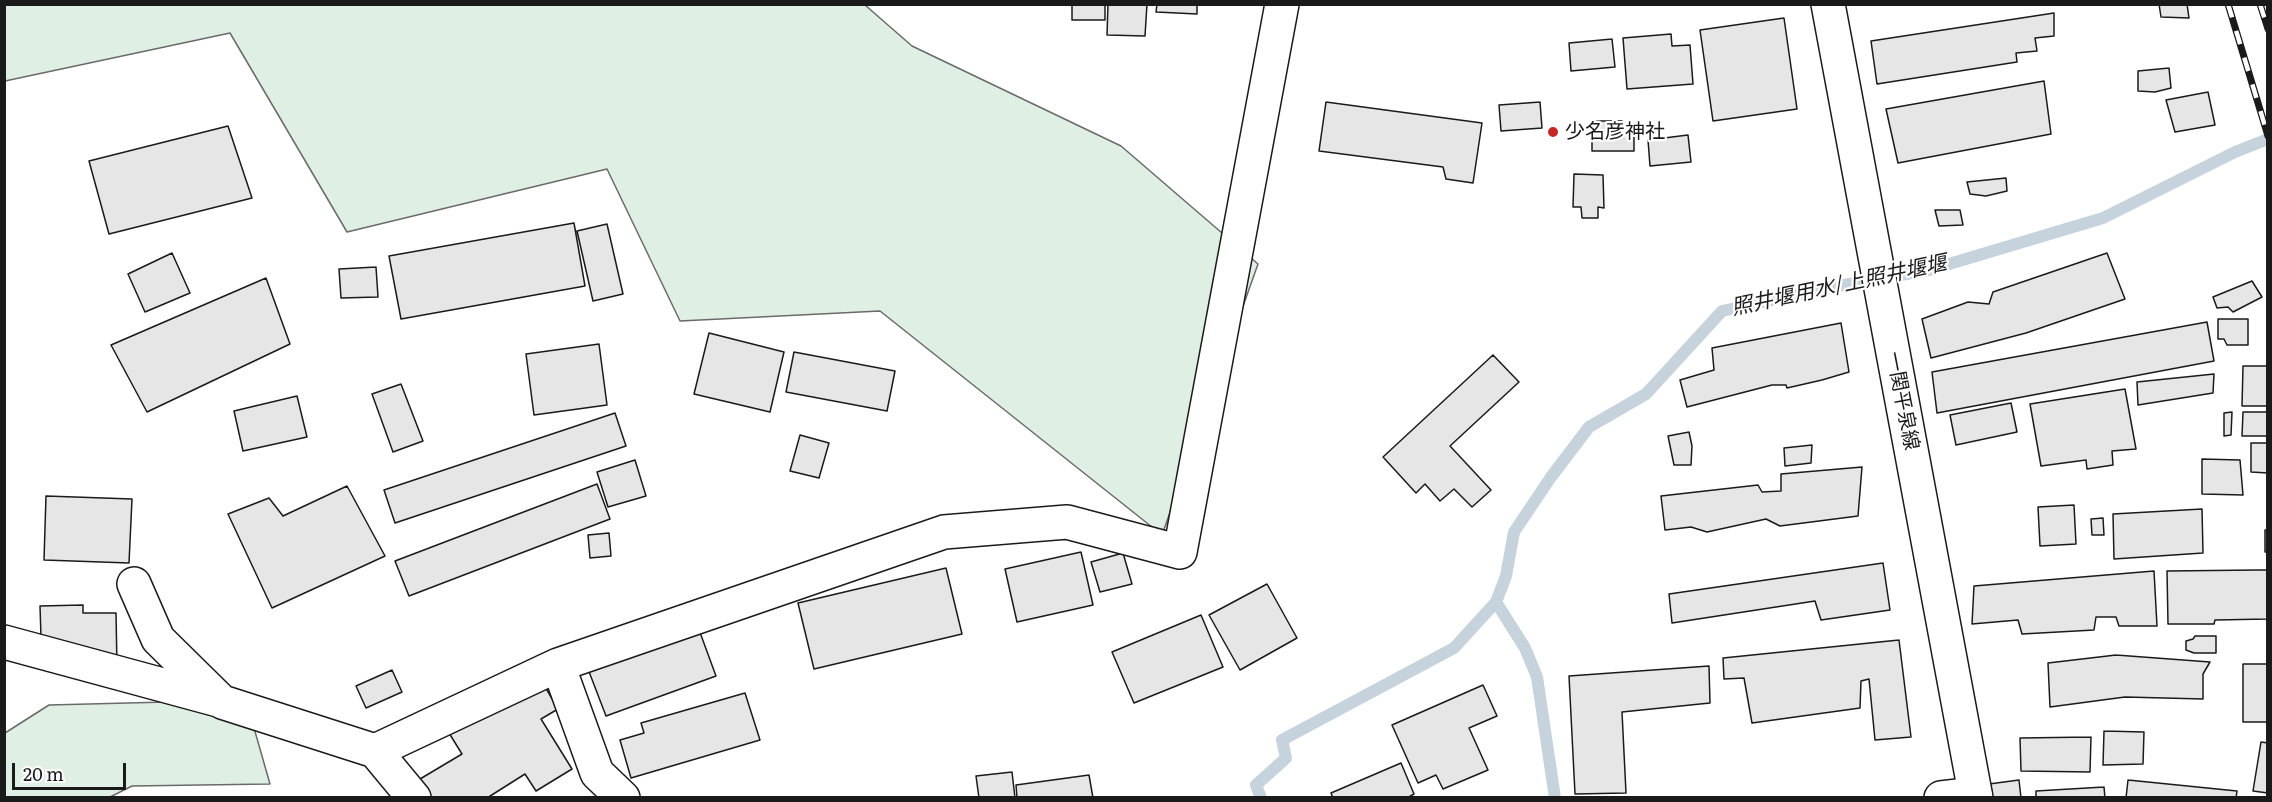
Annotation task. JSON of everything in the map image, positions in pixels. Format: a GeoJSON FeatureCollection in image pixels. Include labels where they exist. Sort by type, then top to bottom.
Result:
{"type":"FeatureCollection","features":[{"type":"Feature","properties":{"kind":"street"},"geometry":{"type":"LineString","coordinates":[[375,751],[558,665],[944,532],[1067,522],[1180,552],[1282,4]]}},
{"type":"Feature","properties":{"kind":"street","name":"一関平泉線"},"geometry":{"type":"LineString","coordinates":[[1828,4],[1976,796]]}},
{"type":"Feature","properties":{"kind":"street"},"geometry":{"type":"LineString","coordinates":[[134,584],[158,639],[222,702]]}},
{"type":"Feature","properties":{"kind":"street"},"geometry":{"type":"LineString","coordinates":[[4,642],[222,702],[375,751],[414,798]]}},
{"type":"Feature","properties":{"kind":"street"},"geometry":{"type":"LineString","coordinates":[[558,665],[597,773],[623,798]]}},
{"type":"Feature","properties":{"kind":"street"},"geometry":{"type":"LineString","coordinates":[[1941,798],[1976,796]]}},
{"type":"Feature","properties":{"kind":"green space"},"geometry":{"type":"Polygon","coordinates":[[[4,5],[865,5],[912,46],[1121,146],[1258,264],[1162,535],[880,311],[680,321],[607,169],[347,232],[230,33],[5,81],[4,5]]]}},
{"type":"Feature","properties":{"kind":"green space"},"geometry":{"type":"Polygon","coordinates":[[[246,700],[270,784],[132,786],[110,797],[5,798],[5,733],[49,705],[246,700]]]}},
{"type":"Feature","properties":{"kind":"building"},"geometry":{"type":"Polygon","coordinates":[[[1072,4],[1105,4],[1105,20],[1072,20],[1072,4]]]}},
{"type":"Feature","properties":{"kind":"building"},"geometry":{"type":"Polygon","coordinates":[[[1108,4],[1147,4],[1145,36],[1107,35],[1108,4]]]}},
{"type":"Feature","properties":{"kind":"building"},"geometry":{"type":"Polygon","coordinates":[[[1157,4],[1197,4],[1197,14],[1156,12],[1157,4]]]}},
{"type":"Feature","properties":{"kind":"building"},"geometry":{"type":"Polygon","coordinates":[[[2159,4],[2187,4],[2189,18],[2161,17],[2159,4]]]}},
{"type":"Feature","properties":{"kind":"building"},"geometry":{"type":"Polygon","coordinates":[[[2054,13],[2054,36],[2035,38],[2037,51],[2016,53],[2017,62],[1877,84],[1871,41],[2054,13]]]}},
{"type":"Feature","properties":{"kind":"building"},"geometry":{"type":"Polygon","coordinates":[[[1784,18],[1797,109],[1713,121],[1700,30],[1784,18]]]}},
{"type":"Feature","properties":{"kind":"building"},"geometry":{"type":"Polygon","coordinates":[[[1671,34],[1672,46],[1690,45],[1693,84],[1627,89],[1623,38],[1671,34]]]}},
{"type":"Feature","properties":{"kind":"building"},"geometry":{"type":"Polygon","coordinates":[[[1612,39],[1615,67],[1571,71],[1569,43],[1612,39]]]}},
{"type":"Feature","properties":{"kind":"building"},"geometry":{"type":"Polygon","coordinates":[[[2169,68],[2171,88],[2155,92],[2138,91],[2138,71],[2169,68]]]}},
{"type":"Feature","properties":{"kind":"building"},"geometry":{"type":"Polygon","coordinates":[[[2044,81],[2051,134],[1898,163],[1886,109],[2044,81]]]}},
{"type":"Feature","properties":{"kind":"building"},"geometry":{"type":"Polygon","coordinates":[[[2208,92],[2215,125],[2175,132],[2166,100],[2208,92]]]}},
{"type":"Feature","properties":{"kind":"building"},"geometry":{"type":"Polygon","coordinates":[[[1326,102],[1482,123],[1473,183],[1446,179],[1443,167],[1319,151],[1326,102]]]}},
{"type":"Feature","properties":{"kind":"building"},"geometry":{"type":"Polygon","coordinates":[[[1540,102],[1542,128],[1501,131],[1499,105],[1540,102]]]}},
{"type":"Feature","properties":{"kind":"building"},"geometry":{"type":"Polygon","coordinates":[[[1592,121],[1622,121],[1627,125],[1634,125],[1634,151],[1592,151],[1592,121]]]}},
{"type":"Feature","properties":{"kind":"building"},"geometry":{"type":"Polygon","coordinates":[[[228,126],[252,198],[109,234],[89,161],[228,126]]]}},
{"type":"Feature","properties":{"kind":"building"},"geometry":{"type":"Polygon","coordinates":[[[1688,135],[1691,162],[1650,166],[1648,140],[1688,135]]]}},
{"type":"Feature","properties":{"kind":"building"},"geometry":{"type":"Polygon","coordinates":[[[1574,174],[1603,175],[1604,208],[1598,207],[1598,218],[1582,218],[1581,207],[1573,207],[1574,174]]]}},
{"type":"Feature","properties":{"kind":"building"},"geometry":{"type":"Polygon","coordinates":[[[2006,178],[2007,191],[1986,196],[1970,194],[1967,182],[2006,178]]]}},
{"type":"Feature","properties":{"kind":"building"},"geometry":{"type":"Polygon","coordinates":[[[1935,210],[1960,210],[1963,225],[1939,226],[1935,210]]]}},
{"type":"Feature","properties":{"kind":"building"},"geometry":{"type":"Polygon","coordinates":[[[574,223],[585,286],[401,319],[389,256],[574,223]]]}},
{"type":"Feature","properties":{"kind":"building"},"geometry":{"type":"Polygon","coordinates":[[[607,224],[623,294],[593,301],[577,231],[607,224]]]}},
{"type":"Feature","properties":{"kind":"building"},"geometry":{"type":"Polygon","coordinates":[[[172,253],[190,293],[145,312],[128,274],[172,253]]]}},
{"type":"Feature","properties":{"kind":"building"},"geometry":{"type":"Polygon","coordinates":[[[2107,253],[2125,299],[2026,333],[1931,358],[1922,319],[1968,302],[1989,304],[1993,292],[2107,253]]]}},
{"type":"Feature","properties":{"kind":"building"},"geometry":{"type":"Polygon","coordinates":[[[376,267],[378,297],[341,298],[339,269],[376,267]]]}},
{"type":"Feature","properties":{"kind":"building"},"geometry":{"type":"Polygon","coordinates":[[[266,278],[290,344],[147,412],[111,345],[266,278]]]}},
{"type":"Feature","properties":{"kind":"building"},"geometry":{"type":"Polygon","coordinates":[[[2252,281],[2262,297],[2233,312],[2228,307],[2217,308],[2213,297],[2252,281]]]}},
{"type":"Feature","properties":{"kind":"building"},"geometry":{"type":"Polygon","coordinates":[[[2218,319],[2248,319],[2248,345],[2227,345],[2224,339],[2218,339],[2218,319]]]}},
{"type":"Feature","properties":{"kind":"building"},"geometry":{"type":"Polygon","coordinates":[[[2207,322],[2214,361],[1937,413],[1932,372],[2207,322]]]}},
{"type":"Feature","properties":{"kind":"building"},"geometry":{"type":"Polygon","coordinates":[[[1841,323],[1849,372],[1787,388],[1786,385],[1772,385],[1687,407],[1680,380],[1714,370],[1712,348],[1841,323]]]}},
{"type":"Feature","properties":{"kind":"building"},"geometry":{"type":"Polygon","coordinates":[[[709,333],[784,352],[770,412],[694,394],[709,333]]]}},
{"type":"Feature","properties":{"kind":"building"},"geometry":{"type":"Polygon","coordinates":[[[599,344],[607,405],[534,415],[526,354],[599,344]]]}},
{"type":"Feature","properties":{"kind":"building"},"geometry":{"type":"Polygon","coordinates":[[[794,352],[895,371],[887,411],[786,392],[794,352]]]}},
{"type":"Feature","properties":{"kind":"building"},"geometry":{"type":"Polygon","coordinates":[[[1493,355],[1519,382],[1450,446],[1491,490],[1472,507],[1454,489],[1440,501],[1425,484],[1416,493],[1383,457],[1493,355]]]}},
{"type":"Feature","properties":{"kind":"building"},"geometry":{"type":"Polygon","coordinates":[[[2243,366],[2268,366],[2268,406],[2242,406],[2243,366]]]}},
{"type":"Feature","properties":{"kind":"building"},"geometry":{"type":"Polygon","coordinates":[[[2214,374],[2213,393],[2138,405],[2137,382],[2214,374]]]}},
{"type":"Feature","properties":{"kind":"building"},"geometry":{"type":"Polygon","coordinates":[[[401,384],[423,441],[393,452],[372,394],[401,384]]]}},
{"type":"Feature","properties":{"kind":"building"},"geometry":{"type":"Polygon","coordinates":[[[2125,389],[2136,449],[2112,451],[2113,465],[2087,469],[2086,460],[2041,466],[2030,404],[2125,389]]]}},
{"type":"Feature","properties":{"kind":"building"},"geometry":{"type":"Polygon","coordinates":[[[297,396],[307,437],[243,451],[234,411],[297,396]]]}},
{"type":"Feature","properties":{"kind":"building"},"geometry":{"type":"Polygon","coordinates":[[[2011,403],[2017,432],[1956,445],[1950,415],[2011,403]]]}},
{"type":"Feature","properties":{"kind":"building"},"geometry":{"type":"Polygon","coordinates":[[[2232,412],[2231,435],[2224,436],[2224,413],[2232,412]]]}},
{"type":"Feature","properties":{"kind":"building"},"geometry":{"type":"Polygon","coordinates":[[[2243,412],[2268,412],[2268,436],[2242,436],[2243,412]]]}},
{"type":"Feature","properties":{"kind":"building"},"geometry":{"type":"Polygon","coordinates":[[[615,413],[626,446],[395,523],[384,490],[615,413]]]}},
{"type":"Feature","properties":{"kind":"building"},"geometry":{"type":"Polygon","coordinates":[[[1689,432],[1692,446],[1691,465],[1674,465],[1668,436],[1689,432]]]}},
{"type":"Feature","properties":{"kind":"building"},"geometry":{"type":"Polygon","coordinates":[[[800,435],[829,443],[819,478],[790,471],[800,435]]]}},
{"type":"Feature","properties":{"kind":"building"},"geometry":{"type":"Polygon","coordinates":[[[2251,443],[2268,443],[2268,473],[2251,472],[2251,443]]]}},
{"type":"Feature","properties":{"kind":"building"},"geometry":{"type":"Polygon","coordinates":[[[1812,445],[1811,463],[1785,466],[1784,448],[1812,445]]]}},
{"type":"Feature","properties":{"kind":"building"},"geometry":{"type":"Polygon","coordinates":[[[2202,459],[2240,460],[2243,495],[2202,494],[2202,459]]]}},
{"type":"Feature","properties":{"kind":"building"},"geometry":{"type":"Polygon","coordinates":[[[635,460],[646,496],[608,507],[597,472],[635,460]]]}},
{"type":"Feature","properties":{"kind":"building"},"geometry":{"type":"Polygon","coordinates":[[[1862,467],[1858,516],[1780,526],[1766,519],[1707,532],[1691,527],[1665,530],[1661,496],[1758,485],[1762,492],[1781,491],[1781,474],[1862,467]]]}},
{"type":"Feature","properties":{"kind":"building"},"geometry":{"type":"Polygon","coordinates":[[[597,484],[610,519],[409,596],[395,561],[597,484]]]}},
{"type":"Feature","properties":{"kind":"building"},"geometry":{"type":"Polygon","coordinates":[[[347,486],[385,556],[272,608],[228,514],[269,498],[283,516],[347,486]]]}},
{"type":"Feature","properties":{"kind":"building"},"geometry":{"type":"Polygon","coordinates":[[[46,496],[132,499],[129,563],[44,560],[46,496]]]}},
{"type":"Feature","properties":{"kind":"building"},"geometry":{"type":"Polygon","coordinates":[[[2074,505],[2076,544],[2040,546],[2038,507],[2074,505]]]}},
{"type":"Feature","properties":{"kind":"building"},"geometry":{"type":"Polygon","coordinates":[[[2202,509],[2203,553],[2114,559],[2113,514],[2202,509]]]}},
{"type":"Feature","properties":{"kind":"building"},"geometry":{"type":"Polygon","coordinates":[[[2103,518],[2104,535],[2092,535],[2091,519],[2103,518]]]}},
{"type":"Feature","properties":{"kind":"building"},"geometry":{"type":"Polygon","coordinates":[[[2265,530],[2268,530],[2268,552],[2265,552],[2265,530]]]}},
{"type":"Feature","properties":{"kind":"building"},"geometry":{"type":"Polygon","coordinates":[[[609,533],[611,556],[590,558],[588,535],[609,533]]]}},
{"type":"Feature","properties":{"kind":"building"},"geometry":{"type":"Polygon","coordinates":[[[1081,552],[1093,605],[1017,622],[1005,569],[1081,552]]]}},
{"type":"Feature","properties":{"kind":"building"},"geometry":{"type":"Polygon","coordinates":[[[1123,553],[1132,584],[1100,592],[1091,562],[1123,553]]]}},
{"type":"Feature","properties":{"kind":"building"},"geometry":{"type":"Polygon","coordinates":[[[1883,563],[1890,610],[1821,620],[1815,601],[1672,623],[1669,594],[1883,563]]]}},
{"type":"Feature","properties":{"kind":"building"},"geometry":{"type":"Polygon","coordinates":[[[946,568],[962,634],[814,669],[798,603],[946,568]]]}},
{"type":"Feature","properties":{"kind":"building"},"geometry":{"type":"Polygon","coordinates":[[[2268,570],[2268,619],[2215,620],[2214,624],[2168,624],[2167,571],[2268,570]]]}},
{"type":"Feature","properties":{"kind":"building"},"geometry":{"type":"Polygon","coordinates":[[[2154,571],[2157,626],[2119,626],[2116,617],[2096,617],[2094,630],[2022,634],[2018,620],[1972,624],[1974,586],[2154,571]]]}},
{"type":"Feature","properties":{"kind":"building"},"geometry":{"type":"Polygon","coordinates":[[[1267,584],[1297,638],[1240,670],[1209,615],[1267,584]]]}},
{"type":"Feature","properties":{"kind":"building"},"geometry":{"type":"Polygon","coordinates":[[[83,605],[83,613],[116,613],[117,666],[42,669],[40,606],[83,605]]]}},
{"type":"Feature","properties":{"kind":"building"},"geometry":{"type":"Polygon","coordinates":[[[1201,615],[1223,667],[1134,703],[1112,652],[1201,615]]]}},
{"type":"Feature","properties":{"kind":"building"},"geometry":{"type":"Polygon","coordinates":[[[698,627],[716,676],[606,716],[588,669],[698,627]]]}},
{"type":"Feature","properties":{"kind":"building"},"geometry":{"type":"Polygon","coordinates":[[[2195,636],[2216,636],[2216,653],[2194,653],[2186,650],[2186,641],[2195,636]]]}},
{"type":"Feature","properties":{"kind":"building"},"geometry":{"type":"Polygon","coordinates":[[[1899,640],[1911,737],[1875,740],[1869,679],[1861,681],[1860,708],[1752,723],[1744,678],[1724,679],[1723,658],[1899,640]]]}},
{"type":"Feature","properties":{"kind":"building"},"geometry":{"type":"Polygon","coordinates":[[[2116,655],[2210,662],[2203,674],[2203,699],[2125,697],[2050,707],[2048,663],[2116,655]]]}},
{"type":"Feature","properties":{"kind":"building"},"geometry":{"type":"Polygon","coordinates":[[[2243,664],[2268,664],[2268,722],[2243,722],[2243,664]]]}},
{"type":"Feature","properties":{"kind":"building"},"geometry":{"type":"Polygon","coordinates":[[[1709,666],[1710,703],[1622,712],[1626,793],[1575,794],[1569,676],[1709,666]]]}},
{"type":"Feature","properties":{"kind":"building"},"geometry":{"type":"Polygon","coordinates":[[[392,670],[402,692],[366,708],[356,686],[392,670]]]}},
{"type":"Feature","properties":{"kind":"building"},"geometry":{"type":"Polygon","coordinates":[[[540,678],[558,709],[541,719],[572,769],[536,791],[525,774],[487,798],[431,798],[420,779],[462,754],[449,733],[540,678]]]}},
{"type":"Feature","properties":{"kind":"building"},"geometry":{"type":"Polygon","coordinates":[[[1483,685],[1497,716],[1469,728],[1488,770],[1443,789],[1436,775],[1418,783],[1392,725],[1483,685]]]}},
{"type":"Feature","properties":{"kind":"building"},"geometry":{"type":"Polygon","coordinates":[[[745,693],[760,740],[631,778],[620,740],[644,733],[641,723],[745,693]]]}},
{"type":"Feature","properties":{"kind":"building"},"geometry":{"type":"Polygon","coordinates":[[[2104,731],[2144,732],[2143,764],[2103,765],[2104,731]]]}},
{"type":"Feature","properties":{"kind":"building"},"geometry":{"type":"Polygon","coordinates":[[[2091,737],[2090,772],[2021,771],[2020,738],[2091,737]]]}},
{"type":"Feature","properties":{"kind":"building"},"geometry":{"type":"Polygon","coordinates":[[[2261,742],[2268,743],[2268,793],[2253,791],[2261,742]]]}},
{"type":"Feature","properties":{"kind":"building"},"geometry":{"type":"Polygon","coordinates":[[[1401,763],[1414,794],[1407,798],[1333,798],[1331,793],[1401,763]]]}},
{"type":"Feature","properties":{"kind":"building"},"geometry":{"type":"Polygon","coordinates":[[[1012,772],[1015,798],[979,798],[976,776],[1012,772]]]}},
{"type":"Feature","properties":{"kind":"building"},"geometry":{"type":"Polygon","coordinates":[[[1089,775],[1093,798],[1017,798],[1016,785],[1089,775]]]}},
{"type":"Feature","properties":{"kind":"building"},"geometry":{"type":"Polygon","coordinates":[[[2019,780],[2021,798],[1990,798],[1989,784],[2019,780]]]}},
{"type":"Feature","properties":{"kind":"building"},"geometry":{"type":"Polygon","coordinates":[[[2128,780],[2237,791],[2236,798],[2126,798],[2128,780]]]}},
{"type":"Feature","properties":{"kind":"building"},"geometry":{"type":"Polygon","coordinates":[[[2104,787],[2105,798],[2036,798],[2036,791],[2104,787]]]}},
{"type":"Feature","properties":{"kind":"waterway","name":"照井堰用水/上照井堰堰"},"geometry":{"type":"LineString","coordinates":[[1555,798],[1537,677],[1525,648],[1496,602],[1506,576],[1514,532],[1551,477],[1589,427],[1646,394],[1722,311],[1838,286],[1929,270],[2103,218],[2235,152],[2268,139]]}},
{"type":"Feature","properties":{"kind":"waterway"},"geometry":{"type":"LineString","coordinates":[[1261,798],[1256,785],[1286,758],[1282,740],[1454,648],[1496,602]]}},
{"type":"Feature","properties":{"kind":"railway"},"geometry":{"type":"LineString","coordinates":[[2228,4],[2268,136]]}},
{"type":"Feature","properties":{"kind":"railway"},"geometry":{"type":"LineString","coordinates":[[2260,4],[2268,29]]}},
{"type":"Feature","properties":{"kind":"place","name":"少名彦神社"},"geometry":{"type":"Point","coordinates":[1553,132]}}]}
